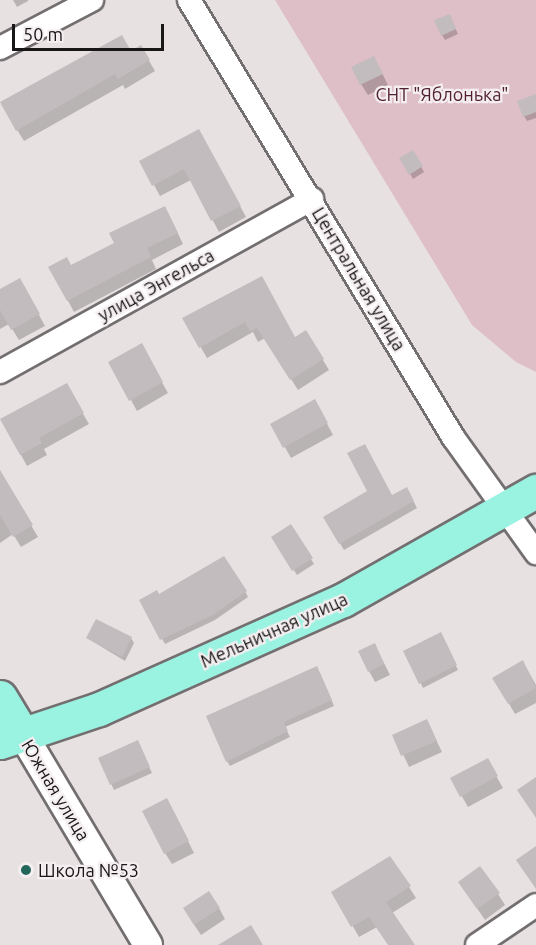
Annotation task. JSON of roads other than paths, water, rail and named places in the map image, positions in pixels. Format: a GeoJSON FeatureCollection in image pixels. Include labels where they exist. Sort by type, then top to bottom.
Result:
{"type":"FeatureCollection","features":[{"type":"Feature","properties":{"kind":"main road","name":"Мельничная улица"},"geometry":{"type":"LineString","coordinates":[[12,738],[99,709],[343,600],[536,491]]}},
{"type":"Feature","properties":{"kind":"main road","name":"Южная улица"},"geometry":{"type":"LineString","coordinates":[[0,697],[12,738]]}},
{"type":"Feature","properties":{"kind":"street"},"geometry":{"type":"LineString","coordinates":[[0,48],[92,0]]}},
{"type":"Feature","properties":{"kind":"street","name":"Центральная улица"},"geometry":{"type":"LineString","coordinates":[[189,0],[312,199],[453,438],[536,553]]}},
{"type":"Feature","properties":{"kind":"street","name":"улица Энгельса"},"geometry":{"type":"LineString","coordinates":[[0,372],[312,199]]}},
{"type":"Feature","properties":{"kind":"street","name":"Южная улица"},"geometry":{"type":"LineString","coordinates":[[12,738],[148,945]]}},
{"type":"Feature","properties":{"kind":"street"},"geometry":{"type":"LineString","coordinates":[[477,945],[536,905]]}},
{"type":"Feature","properties":{"kind":"place","name":"Школа №53"},"geometry":{"type":"Point","coordinates":[26,870]}},
{"type":"Feature","properties":{"kind":"park label","name":"СНТ \"Яблонька\""},"geometry":{"type":"Point","coordinates":[442,94]}}]}
